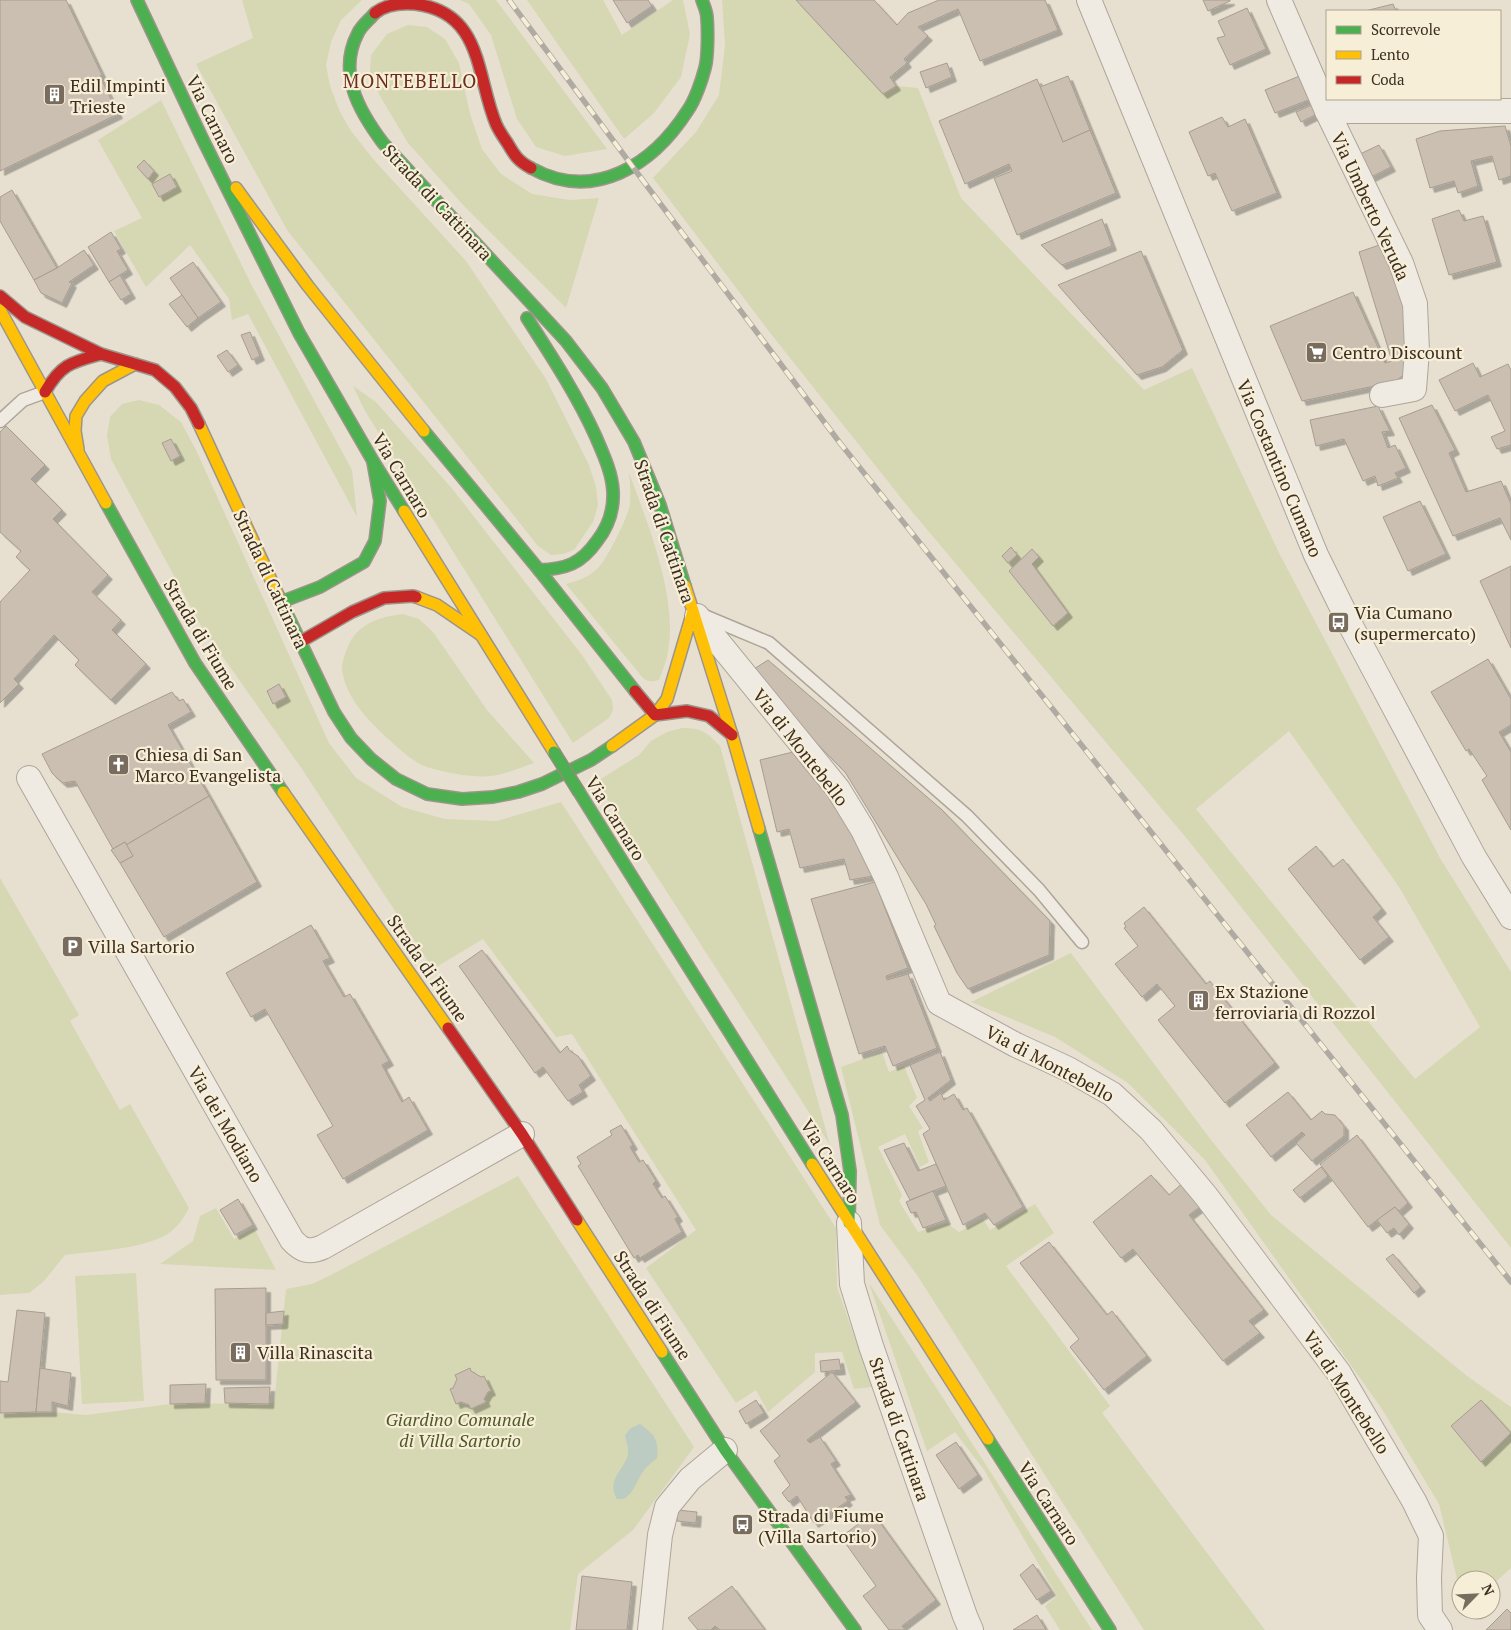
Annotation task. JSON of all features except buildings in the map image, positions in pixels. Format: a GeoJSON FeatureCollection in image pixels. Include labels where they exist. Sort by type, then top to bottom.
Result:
{"type":"FeatureCollection","features":[{"type":"Feature","properties":{"kind":"street","name":"Via Carnaro"},"geometry":{"type":"LineString","coordinates":[[137,0],[202,138],[299,333],[373,461],[849,1223],[1110,1630]]}},
{"type":"Feature","properties":{"kind":"street","name":"Strada di Cattinara"},"geometry":{"type":"LineString","coordinates":[[0,296],[25,317],[101,354],[155,370],[175,387],[191,408],[209,443],[281,602],[334,712],[351,738],[371,759],[396,779],[427,794],[462,799],[493,797],[518,792],[542,784],[591,760],[624,739],[654,715],[667,699],[693,611],[660,505],[634,442],[602,388],[566,341],[383,143],[371,127],[351,88],[349,56],[358,32],[377,11],[402,3],[430,6],[448,14],[464,30],[476,54],[496,125],[519,162],[546,177],[581,183],[615,176],[644,159],[664,142],[689,109],[706,66],[707,18],[702,0]]}},
{"type":"Feature","properties":{"kind":"street","name":"Via Costantino Cumano"},"geometry":{"type":"LineString","coordinates":[[1089,0],[1316,555],[1352,628],[1469,848],[1511,917]]}},
{"type":"Feature","properties":{"kind":"street","name":"Via Umberto Veruda"},"geometry":{"type":"LineString","coordinates":[[1280,0],[1327,111],[1401,263],[1415,304],[1417,351],[1414,389],[1382,395]]}},
{"type":"Feature","properties":{"kind":"street"},"geometry":{"type":"LineString","coordinates":[[1327,111],[1511,111]]}},
{"type":"Feature","properties":{"kind":"street"},"geometry":{"type":"LineString","coordinates":[[202,138],[264,228],[332,317],[438,449],[540,570],[654,715],[687,712],[709,716],[732,735]]}},
{"type":"Feature","properties":{"kind":"street"},"geometry":{"type":"LineString","coordinates":[[481,248],[552,357],[576,399],[597,441],[613,484],[612,510],[600,537],[585,557],[561,570],[540,570]]}},
{"type":"Feature","properties":{"kind":"street","name":"Strada di Fiume"},"geometry":{"type":"LineString","coordinates":[[0,310],[195,663],[522,1134],[725,1450],[854,1630]]}},
{"type":"Feature","properties":{"kind":"street"},"geometry":{"type":"LineString","coordinates":[[45,392],[62,367],[101,354]]}},
{"type":"Feature","properties":{"kind":"street"},"geometry":{"type":"LineString","coordinates":[[86,386],[103,381],[135,364]]}},
{"type":"Feature","properties":{"kind":"street"},"geometry":{"type":"LineString","coordinates":[[78,450],[75,431],[76,416],[84,401],[103,381]]}},
{"type":"Feature","properties":{"kind":"street"},"geometry":{"type":"LineString","coordinates":[[45,392],[60,391]]}},
{"type":"Feature","properties":{"kind":"street"},"geometry":{"type":"LineString","coordinates":[[281,602],[320,587],[364,562],[375,541],[380,501],[373,461]]}},
{"type":"Feature","properties":{"kind":"street"},"geometry":{"type":"LineString","coordinates":[[300,642],[352,612],[384,598],[413,596],[437,605],[481,635]]}},
{"type":"Feature","properties":{"kind":"street"},"geometry":{"type":"LineString","coordinates":[[693,611],[732,735],[842,1115],[850,1171],[849,1223]]}},
{"type":"Feature","properties":{"kind":"street","name":"Via di Montebello"},"geometry":{"type":"LineString","coordinates":[[693,611],[838,789],[863,830],[886,878],[939,1003],[1016,1045],[1068,1069],[1112,1094],[1151,1130],[1206,1196],[1333,1365],[1414,1501],[1431,1536],[1430,1615],[1440,1630]]}},
{"type":"Feature","properties":{"kind":"street","name":"Via dei Modiano"},"geometry":{"type":"LineString","coordinates":[[29,778],[292,1240],[298,1247],[306,1251],[314,1251],[323,1247],[522,1134]]}},
{"type":"Feature","properties":{"kind":"street","name":"Strada di Cattinara"},"geometry":{"type":"LineString","coordinates":[[849,1223],[852,1284],[871,1346],[965,1616],[972,1630]]}},
{"type":"Feature","properties":{"kind":"street"},"geometry":{"type":"LineString","coordinates":[[650,1630],[660,1535],[667,1507],[690,1479],[725,1450]]}},
{"type":"Feature","properties":{"kind":"lane"},"geometry":{"type":"LineString","coordinates":[[0,421],[23,400],[45,392]]}},
{"type":"Feature","properties":{"kind":"lane"},"geometry":{"type":"LineString","coordinates":[[693,611],[769,643],[966,816],[1039,890],[1082,942]]}},
{"type":"Feature","properties":{"kind":"green space"},"geometry":{"type":"Polygon","coordinates":[[[242,0],[362,0],[341,20],[331,42],[326,65],[330,86],[340,112],[351,131],[374,160],[466,261],[546,379],[589,465],[596,487],[598,505],[593,522],[574,550],[563,554],[551,555],[538,546],[287,230],[196,64],[253,38],[242,0]]]}},
{"type":"Feature","properties":{"kind":"green space"},"geometry":{"type":"Polygon","coordinates":[[[460,0],[496,0],[607,149],[565,156],[536,147],[517,119],[491,35],[469,4],[460,0]]]}},
{"type":"Feature","properties":{"kind":"green space"},"geometry":{"type":"Polygon","coordinates":[[[527,0],[603,0],[622,35],[673,0],[683,0],[690,34],[681,77],[654,113],[624,139],[527,0]]]}},
{"type":"Feature","properties":{"kind":"green space"},"geometry":{"type":"Polygon","coordinates":[[[722,0],[796,0],[883,93],[896,86],[918,88],[961,198],[1144,390],[1192,368],[1279,553],[1440,858],[1511,972],[1511,1248],[1188,840],[909,508],[771,334],[653,178],[696,132],[719,95],[725,45],[722,0]],[[1289,731],[1196,809],[1415,1079],[1480,1027],[1399,887],[1289,731]]]}},
{"type":"Feature","properties":{"kind":"green space"},"geometry":{"type":"Polygon","coordinates":[[[408,25],[427,27],[445,39],[459,63],[470,114],[482,149],[501,174],[532,194],[570,200],[599,198],[566,308],[464,206],[408,143],[380,96],[370,72],[371,55],[387,34],[408,25]]]}},
{"type":"Feature","properties":{"kind":"green space"},"geometry":{"type":"Polygon","coordinates":[[[161,100],[251,284],[352,470],[357,517],[248,314],[232,320],[229,299],[190,245],[146,287],[114,231],[142,218],[98,140],[161,100]]]}},
{"type":"Feature","properties":{"kind":"green space"},"geometry":{"type":"Polygon","coordinates":[[[353,386],[376,402],[454,491],[582,655],[612,700],[613,710],[609,718],[573,743],[365,411],[353,386]]]}},
{"type":"Feature","properties":{"kind":"green space"},"geometry":{"type":"Polygon","coordinates":[[[139,400],[159,405],[181,422],[196,450],[329,743],[356,778],[402,807],[445,819],[497,821],[561,802],[836,1228],[837,1287],[872,1387],[854,1389],[842,1352],[815,1353],[815,1372],[768,1412],[756,1390],[736,1403],[646,1268],[696,1230],[572,1034],[556,1037],[483,939],[433,969],[302,769],[201,626],[111,459],[107,435],[110,417],[122,404],[139,400]]]}},
{"type":"Feature","properties":{"kind":"green space"},"geometry":{"type":"Polygon","coordinates":[[[629,473],[645,515],[659,561],[669,608],[670,630],[666,662],[659,680],[654,681],[648,681],[643,678],[566,584],[594,572],[611,548],[630,504],[629,473]]]}},
{"type":"Feature","properties":{"kind":"green space"},"geometry":{"type":"Polygon","coordinates":[[[403,614],[419,619],[433,632],[487,710],[534,763],[513,771],[491,776],[460,775],[444,772],[424,766],[413,760],[365,716],[358,707],[344,679],[342,669],[345,653],[359,630],[379,619],[403,614]]]}},
{"type":"Feature","properties":{"kind":"green space"},"geometry":{"type":"Polygon","coordinates":[[[682,728],[703,732],[720,746],[830,1145],[596,782],[639,755],[651,741],[667,732],[682,728]]]}},
{"type":"Feature","properties":{"kind":"green space"},"geometry":{"type":"Polygon","coordinates":[[[0,878],[79,1015],[70,1021],[120,1110],[130,1104],[189,1208],[177,1226],[160,1238],[125,1248],[65,1255],[44,1281],[29,1293],[0,1295],[0,878]]]}},
{"type":"Feature","properties":{"kind":"green space"},"geometry":{"type":"Polygon","coordinates":[[[1071,953],[1208,1136],[1271,1215],[1467,1376],[1511,1407],[1511,1568],[1501,1577],[1501,1570],[1455,1570],[1439,1504],[1382,1409],[1205,1160],[1128,1083],[1055,1037],[971,1002],[1071,953]]]}},
{"type":"Feature","properties":{"kind":"green space"},"geometry":{"type":"Polygon","coordinates":[[[882,1052],[889,1072],[904,1066],[917,1098],[909,1106],[923,1128],[918,1131],[929,1162],[920,1167],[905,1134],[878,1147],[902,1195],[899,1201],[918,1232],[947,1223],[959,1232],[983,1219],[990,1230],[1035,1204],[1054,1233],[1006,1266],[1110,1406],[1102,1413],[1265,1630],[1144,1630],[917,1275],[880,1225],[841,1067],[882,1052]]]}},
{"type":"Feature","properties":{"kind":"green space","name":"Giardino Comunale di Villa Sartorio"},"geometry":{"type":"Polygon","coordinates":[[[518,1176],[694,1447],[633,1530],[578,1574],[570,1630],[0,1630],[0,1413],[52,1412],[86,1415],[170,1404],[274,1403],[286,1289],[312,1284],[331,1275],[518,1176]]]}},
{"type":"Feature","properties":{"kind":"green space"},"geometry":{"type":"Polygon","coordinates":[[[216,1208],[234,1239],[254,1228],[276,1270],[160,1264],[193,1241],[200,1216],[216,1208]]]}},
{"type":"Feature","properties":{"kind":"green space"},"geometry":{"type":"Polygon","coordinates":[[[136,1273],[144,1401],[82,1404],[75,1276],[136,1273]]]}},
{"type":"Feature","properties":{"kind":"green space"},"geometry":{"type":"Polygon","coordinates":[[[869,1283],[1092,1630],[1060,1630],[1045,1606],[1057,1596],[984,1470],[955,1432],[927,1451],[869,1283]]]}},
{"type":"Feature","properties":{"kind":"shaded area"},"geometry":{"type":"Polygon","coordinates":[[[640,1424],[655,1438],[657,1458],[644,1471],[633,1490],[624,1499],[617,1499],[613,1486],[616,1476],[628,1455],[625,1435],[631,1428],[640,1424]]]}},
{"type":"Feature","properties":{"kind":"railway"},"geometry":{"type":"LineString","coordinates":[[509,0],[840,443],[1511,1282]]}},
{"type":"Feature","properties":{"kind":"traffic: fast"},"geometry":{"type":"LineString","coordinates":[[137,0],[202,138],[299,333],[404,511]]}},
{"type":"Feature","properties":{"kind":"traffic: fast"},"geometry":{"type":"LineString","coordinates":[[531,168],[554,178],[577,181],[599,180],[620,173],[640,162],[658,147],[674,130],[691,106],[704,73],[707,58],[708,29],[702,0]]}},
{"type":"Feature","properties":{"kind":"traffic: fast"},"geometry":{"type":"LineString","coordinates":[[375,13],[358,33],[352,48],[350,63],[350,77],[354,91],[366,118],[383,143],[566,341],[602,388],[634,442],[660,505],[685,586]]}},
{"type":"Feature","properties":{"kind":"traffic: fast"},"geometry":{"type":"LineString","coordinates":[[527,318],[564,376],[589,421],[607,463],[613,491],[611,511],[607,524],[591,549],[572,564],[539,570]]}},
{"type":"Feature","properties":{"kind":"traffic: fast"},"geometry":{"type":"LineString","coordinates":[[424,431],[539,570],[635,691]]}},
{"type":"Feature","properties":{"kind":"traffic: fast"},"geometry":{"type":"LineString","coordinates":[[281,602],[320,587],[364,562],[375,541],[380,501],[373,462]]}},
{"type":"Feature","properties":{"kind":"traffic: fast"},"geometry":{"type":"LineString","coordinates":[[106,503],[195,663],[283,792]]}},
{"type":"Feature","properties":{"kind":"traffic: fast"},"geometry":{"type":"LineString","coordinates":[[278,595],[334,712],[351,738],[371,759],[396,779],[427,794],[462,799],[493,797],[518,792],[542,784],[591,760],[612,746]]}},
{"type":"Feature","properties":{"kind":"traffic: fast"},"geometry":{"type":"LineString","coordinates":[[554,752],[579,792]]}},
{"type":"Feature","properties":{"kind":"traffic: fast"},"geometry":{"type":"LineString","coordinates":[[579,792],[812,1164]]}},
{"type":"Feature","properties":{"kind":"traffic: fast"},"geometry":{"type":"LineString","coordinates":[[759,829],[842,1115],[850,1171],[849,1223]]}},
{"type":"Feature","properties":{"kind":"traffic: fast"},"geometry":{"type":"LineString","coordinates":[[662,1352],[725,1450],[855,1630]]}},
{"type":"Feature","properties":{"kind":"traffic: fast"},"geometry":{"type":"LineString","coordinates":[[988,1439],[1110,1630]]}},
{"type":"Feature","properties":{"kind":"traffic: slow"},"geometry":{"type":"LineString","coordinates":[[236,188],[308,286],[424,431]]}},
{"type":"Feature","properties":{"kind":"traffic: slow"},"geometry":{"type":"LineString","coordinates":[[0,310],[106,503]]}},
{"type":"Feature","properties":{"kind":"traffic: slow"},"geometry":{"type":"LineString","coordinates":[[78,449],[75,431],[76,416],[85,401],[103,381],[135,364]]}},
{"type":"Feature","properties":{"kind":"traffic: slow"},"geometry":{"type":"LineString","coordinates":[[199,424],[278,595]]}},
{"type":"Feature","properties":{"kind":"traffic: slow"},"geometry":{"type":"LineString","coordinates":[[404,511],[554,752]]}},
{"type":"Feature","properties":{"kind":"traffic: slow"},"geometry":{"type":"LineString","coordinates":[[612,746],[655,715],[667,699],[693,611],[685,586]]}},
{"type":"Feature","properties":{"kind":"traffic: slow"},"geometry":{"type":"LineString","coordinates":[[416,597],[437,605],[481,635]]}},
{"type":"Feature","properties":{"kind":"traffic: slow"},"geometry":{"type":"LineString","coordinates":[[693,611],[759,829]]}},
{"type":"Feature","properties":{"kind":"traffic: slow"},"geometry":{"type":"LineString","coordinates":[[283,792],[448,1028]]}},
{"type":"Feature","properties":{"kind":"traffic: slow"},"geometry":{"type":"LineString","coordinates":[[812,1164],[988,1439]]}},
{"type":"Feature","properties":{"kind":"traffic: slow"},"geometry":{"type":"LineString","coordinates":[[577,1220],[662,1352]]}},
{"type":"Feature","properties":{"kind":"traffic: jam"},"geometry":{"type":"LineString","coordinates":[[375,13],[394,5],[415,4],[437,9],[454,19],[474,49],[497,127],[517,158],[531,168]]}},
{"type":"Feature","properties":{"kind":"traffic: jam"},"geometry":{"type":"LineString","coordinates":[[0,296],[25,317],[101,354],[155,370],[175,387],[191,408],[199,424]]}},
{"type":"Feature","properties":{"kind":"traffic: jam"},"geometry":{"type":"LineString","coordinates":[[45,392],[56,375],[62,370],[82,359],[101,354]]}},
{"type":"Feature","properties":{"kind":"traffic: jam"},"geometry":{"type":"LineString","coordinates":[[300,642],[352,612],[384,598],[416,597]]}},
{"type":"Feature","properties":{"kind":"traffic: jam"},"geometry":{"type":"LineString","coordinates":[[635,691],[655,715],[687,711],[709,716],[732,735]]}},
{"type":"Feature","properties":{"kind":"traffic: jam"},"geometry":{"type":"LineString","coordinates":[[448,1028],[522,1134],[577,1220]]}},
{"type":"Feature","properties":{"kind":"place","name":"Edil Impinti Trieste"},"geometry":{"type":"Point","coordinates":[54,95]}},
{"type":"Feature","properties":{"kind":"place","name":"Centro Discount"},"geometry":{"type":"Point","coordinates":[1316,352]}},
{"type":"Feature","properties":{"kind":"place","name":"Via Cumano (supermercato)"},"geometry":{"type":"Point","coordinates":[1338,622]}},
{"type":"Feature","properties":{"kind":"place","name":"Chiesa di San Marco Evangelista"},"geometry":{"type":"Point","coordinates":[119,764]}},
{"type":"Feature","properties":{"kind":"place","name":"Villa Sartorio"},"geometry":{"type":"Point","coordinates":[72,946]}},
{"type":"Feature","properties":{"kind":"place","name":"Ex Stazione ferroviaria di Rozzol"},"geometry":{"type":"Point","coordinates":[1199,1001]}},
{"type":"Feature","properties":{"kind":"place","name":"Villa Rinascita"},"geometry":{"type":"Point","coordinates":[241,1352]}},
{"type":"Feature","properties":{"kind":"place","name":"Strada di Fiume (Villa Sartorio)"},"geometry":{"type":"Point","coordinates":[742,1525]}},
{"type":"Feature","properties":{"kind":"district","name":"MONTEBELLO"},"geometry":{"type":"Point","coordinates":[410,80]}}]}
